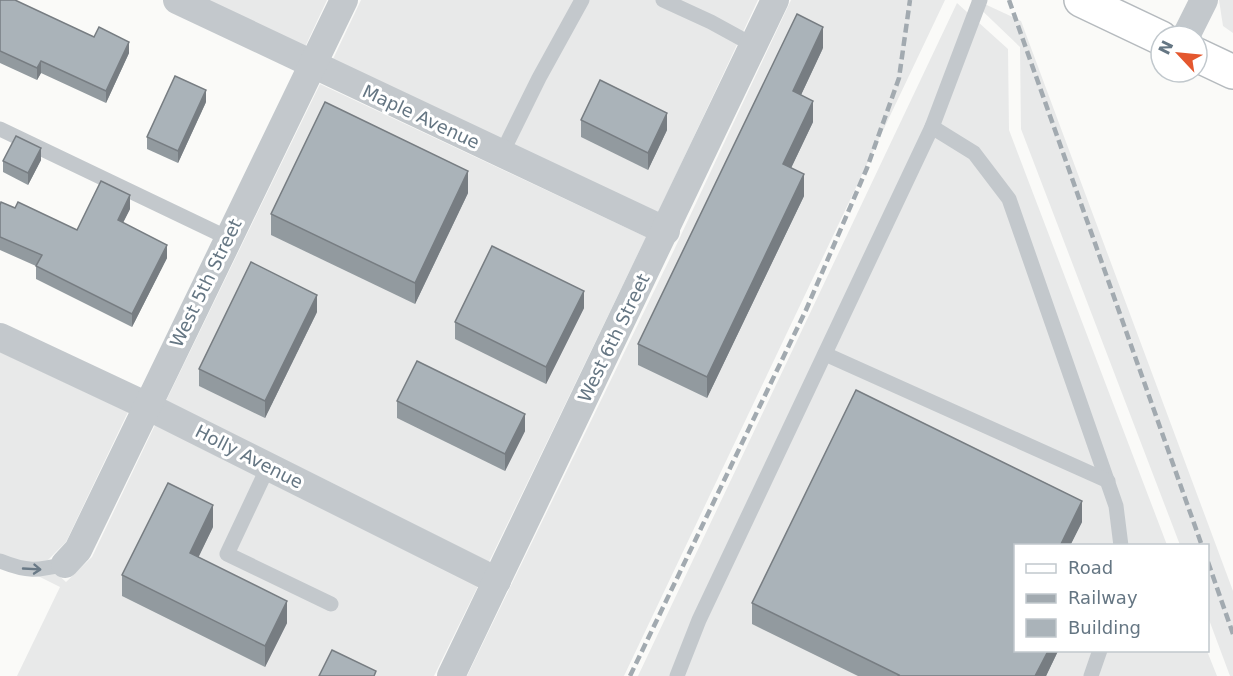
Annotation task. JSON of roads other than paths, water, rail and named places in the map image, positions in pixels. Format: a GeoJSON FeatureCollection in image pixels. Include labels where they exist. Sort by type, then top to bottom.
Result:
{"type":"FeatureCollection","features":[{"type":"Feature","properties":{"kind":"main road"},"geometry":{"type":"LineString","coordinates":[[1082,0],[1149,32]]}},
{"type":"Feature","properties":{"kind":"main road"},"geometry":{"type":"LineString","coordinates":[[1209,61],[1233,72]]}},
{"type":"Feature","properties":{"kind":"street","name":"Maple Avenue"},"geometry":{"type":"LineString","coordinates":[[177,0],[312,66],[666,231]]}},
{"type":"Feature","properties":{"kind":"street","name":"West 5th Street"},"geometry":{"type":"LineString","coordinates":[[65,564],[78,550],[344,0]]}},
{"type":"Feature","properties":{"kind":"street","name":"West 6th Street"},"geometry":{"type":"LineString","coordinates":[[451,676],[775,0]]}},
{"type":"Feature","properties":{"kind":"street"},"geometry":{"type":"LineString","coordinates":[[1192,24],[1204,0]]}},
{"type":"Feature","properties":{"kind":"street","name":"Holly Avenue"},"geometry":{"type":"LineString","coordinates":[[0,337],[147,406],[496,581]]}},
{"type":"Feature","properties":{"kind":"lane"},"geometry":{"type":"LineString","coordinates":[[501,154],[582,0]]}},
{"type":"Feature","properties":{"kind":"lane"},"geometry":{"type":"LineString","coordinates":[[663,0],[753,45]]}},
{"type":"Feature","properties":{"kind":"lane"},"geometry":{"type":"LineString","coordinates":[[682,674],[699,620],[932,128],[980,0]]}},
{"type":"Feature","properties":{"kind":"lane"},"geometry":{"type":"LineString","coordinates":[[932,128],[974,153],[1009,199],[1108,481],[1116,506],[1121,544]]}},
{"type":"Feature","properties":{"kind":"lane"},"geometry":{"type":"LineString","coordinates":[[0,129],[228,238]]}},
{"type":"Feature","properties":{"kind":"lane"},"geometry":{"type":"LineString","coordinates":[[825,354],[1108,481]]}},
{"type":"Feature","properties":{"kind":"lane"},"geometry":{"type":"LineString","coordinates":[[268,467],[227,554],[331,604]]}},
{"type":"Feature","properties":{"kind":"lane"},"geometry":{"type":"LineString","coordinates":[[0,561],[18,568],[39,570],[65,564]]}},
{"type":"Feature","properties":{"kind":"lane"},"geometry":{"type":"LineString","coordinates":[[1091,676],[1100,652]]}},
{"type":"Feature","properties":{"kind":"railway"},"geometry":{"type":"LineString","coordinates":[[630,676],[806,310],[867,168],[899,78],[910,0]]}},
{"type":"Feature","properties":{"kind":"railway"},"geometry":{"type":"LineString","coordinates":[[1009,0],[1201,544]]}},
{"type":"Feature","properties":{"kind":"railway"},"geometry":{"type":"LineString","coordinates":[[1209,565],[1233,634]]}}]}
